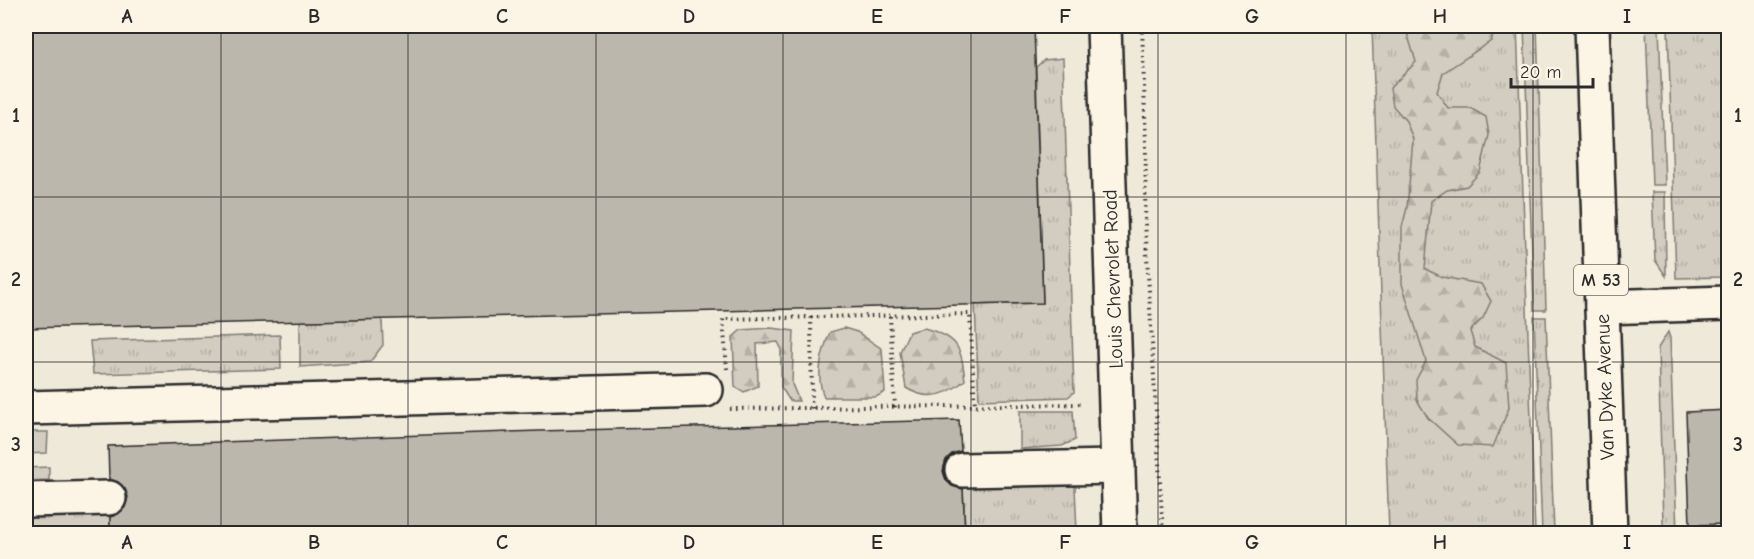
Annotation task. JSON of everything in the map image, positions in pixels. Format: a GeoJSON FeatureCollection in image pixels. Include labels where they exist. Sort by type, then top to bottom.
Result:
{"type":"FeatureCollection","features":[{"type":"Feature","properties":{"kind":"main road","name":"Louis Chevrolet Road"},"geometry":{"type":"LineString","coordinates":[[1104,26],[1120,534]]}},
{"type":"Feature","properties":{"kind":"main road","name":"Van Dyke Avenue"},"geometry":{"type":"LineString","coordinates":[[1592,26],[1611,534]]}},
{"type":"Feature","properties":{"kind":"main road"},"geometry":{"type":"LineString","coordinates":[[1602,307],[1728,303]]}},
{"type":"Feature","properties":{"kind":"main road"},"geometry":{"type":"LineString","coordinates":[[26,408],[721,389]]}},
{"type":"Feature","properties":{"kind":"main road"},"geometry":{"type":"LineString","coordinates":[[962,470],[1118,467]]}},
{"type":"Feature","properties":{"kind":"main road"},"geometry":{"type":"LineString","coordinates":[[26,500],[109,498]]}},
{"type":"Feature","properties":{"kind":"path"},"geometry":{"type":"LineString","coordinates":[[1142,26],[1146,144],[1145,221],[1163,534]]}},
{"type":"Feature","properties":{"kind":"path"},"geometry":{"type":"LineString","coordinates":[[975,406],[970,314],[723,319],[721,389],[730,411],[1081,404]]}},
{"type":"Feature","properties":{"kind":"path"},"geometry":{"type":"LineString","coordinates":[[890,316],[895,408]]}},
{"type":"Feature","properties":{"kind":"path"},"geometry":{"type":"LineString","coordinates":[[811,317],[812,409]]}},
{"type":"Feature","properties":{"kind":"green space"},"geometry":{"type":"Polygon","coordinates":[[[1372,26],[1517,26],[1535,533],[1389,533],[1372,26]]]}},
{"type":"Feature","properties":{"kind":"green space"},"geometry":{"type":"Polygon","coordinates":[[[1405,26],[1496,26],[1491,41],[1443,73],[1437,92],[1448,108],[1470,108],[1486,117],[1489,135],[1480,172],[1467,186],[1447,190],[1431,201],[1425,269],[1442,277],[1481,284],[1491,301],[1483,318],[1470,331],[1475,347],[1506,363],[1509,408],[1493,447],[1458,445],[1428,418],[1417,400],[1416,380],[1426,361],[1402,284],[1402,227],[1407,208],[1413,139],[1406,121],[1393,106],[1390,88],[1416,62],[1405,26]]]}},
{"type":"Feature","properties":{"kind":"green space"},"geometry":{"type":"Polygon","coordinates":[[[1524,26],[1537,26],[1546,310],[1534,310],[1524,26]]]}},
{"type":"Feature","properties":{"kind":"green space"},"geometry":{"type":"Polygon","coordinates":[[[1646,26],[1659,26],[1665,185],[1652,185],[1646,26]]]}},
{"type":"Feature","properties":{"kind":"green space"},"geometry":{"type":"Polygon","coordinates":[[[1668,26],[1728,26],[1728,277],[1676,278],[1668,26]]]}},
{"type":"Feature","properties":{"kind":"green space"},"geometry":{"type":"Polygon","coordinates":[[[1063,58],[1074,392],[1068,397],[979,400],[975,305],[1043,303],[1036,67],[1044,60],[1063,58]]]}},
{"type":"Feature","properties":{"kind":"green space"},"geometry":{"type":"Polygon","coordinates":[[[1652,192],[1665,192],[1666,276],[1655,260],[1652,192]]]}},
{"type":"Feature","properties":{"kind":"green space"},"geometry":{"type":"Polygon","coordinates":[[[1534,317],[1546,317],[1554,533],[1542,533],[1534,317]]]}},
{"type":"Feature","properties":{"kind":"green space"},"geometry":{"type":"Polygon","coordinates":[[[382,319],[383,345],[370,362],[300,367],[300,321],[382,319]]]}},
{"type":"Feature","properties":{"kind":"green space"},"geometry":{"type":"Polygon","coordinates":[[[771,328],[794,331],[792,384],[799,401],[790,401],[781,387],[781,348],[778,342],[757,344],[758,386],[744,392],[735,387],[733,337],[741,330],[771,328]]]}},
{"type":"Feature","properties":{"kind":"green space"},"geometry":{"type":"Polygon","coordinates":[[[844,328],[857,332],[882,349],[885,392],[876,397],[824,397],[820,372],[824,348],[830,332],[844,328]]]}},
{"type":"Feature","properties":{"kind":"green space"},"geometry":{"type":"Polygon","coordinates":[[[924,328],[951,339],[962,359],[965,380],[951,390],[937,395],[922,394],[906,388],[900,352],[909,332],[924,328]]]}},
{"type":"Feature","properties":{"kind":"green space"},"geometry":{"type":"Polygon","coordinates":[[[1668,332],[1677,534],[1665,533],[1663,524],[1658,348],[1668,332]]]}},
{"type":"Feature","properties":{"kind":"green space"},"geometry":{"type":"Polygon","coordinates":[[[280,335],[281,369],[93,374],[90,341],[280,335]]]}},
{"type":"Feature","properties":{"kind":"green space"},"geometry":{"type":"Polygon","coordinates":[[[1020,411],[1073,411],[1075,440],[1062,446],[1020,449],[1020,411]]]}},
{"type":"Feature","properties":{"kind":"green space"},"geometry":{"type":"Polygon","coordinates":[[[26,432],[48,432],[47,453],[26,454],[26,432]]]}},
{"type":"Feature","properties":{"kind":"green space"},"geometry":{"type":"Polygon","coordinates":[[[49,467],[49,480],[26,481],[26,468],[49,467]]]}},
{"type":"Feature","properties":{"kind":"green space"},"geometry":{"type":"Polygon","coordinates":[[[1070,482],[1075,487],[1077,533],[965,533],[963,485],[1070,482]]]}},
{"type":"Feature","properties":{"kind":"green space"},"geometry":{"type":"Polygon","coordinates":[[[110,514],[110,533],[26,533],[26,515],[110,514]]]}},
{"type":"Feature","properties":{"kind":"building"},"geometry":{"type":"Polygon","coordinates":[[[26,26],[1034,26],[1043,303],[26,328],[26,26]]]}},
{"type":"Feature","properties":{"kind":"building"},"geometry":{"type":"Polygon","coordinates":[[[1728,410],[1728,524],[1690,525],[1686,412],[1728,410]]]}},
{"type":"Feature","properties":{"kind":"building"},"geometry":{"type":"Polygon","coordinates":[[[959,420],[961,451],[952,454],[946,460],[943,471],[946,480],[952,486],[963,489],[965,534],[110,534],[110,517],[118,514],[125,507],[128,497],[125,489],[118,482],[109,479],[108,446],[539,431],[959,420]]]}}]}
